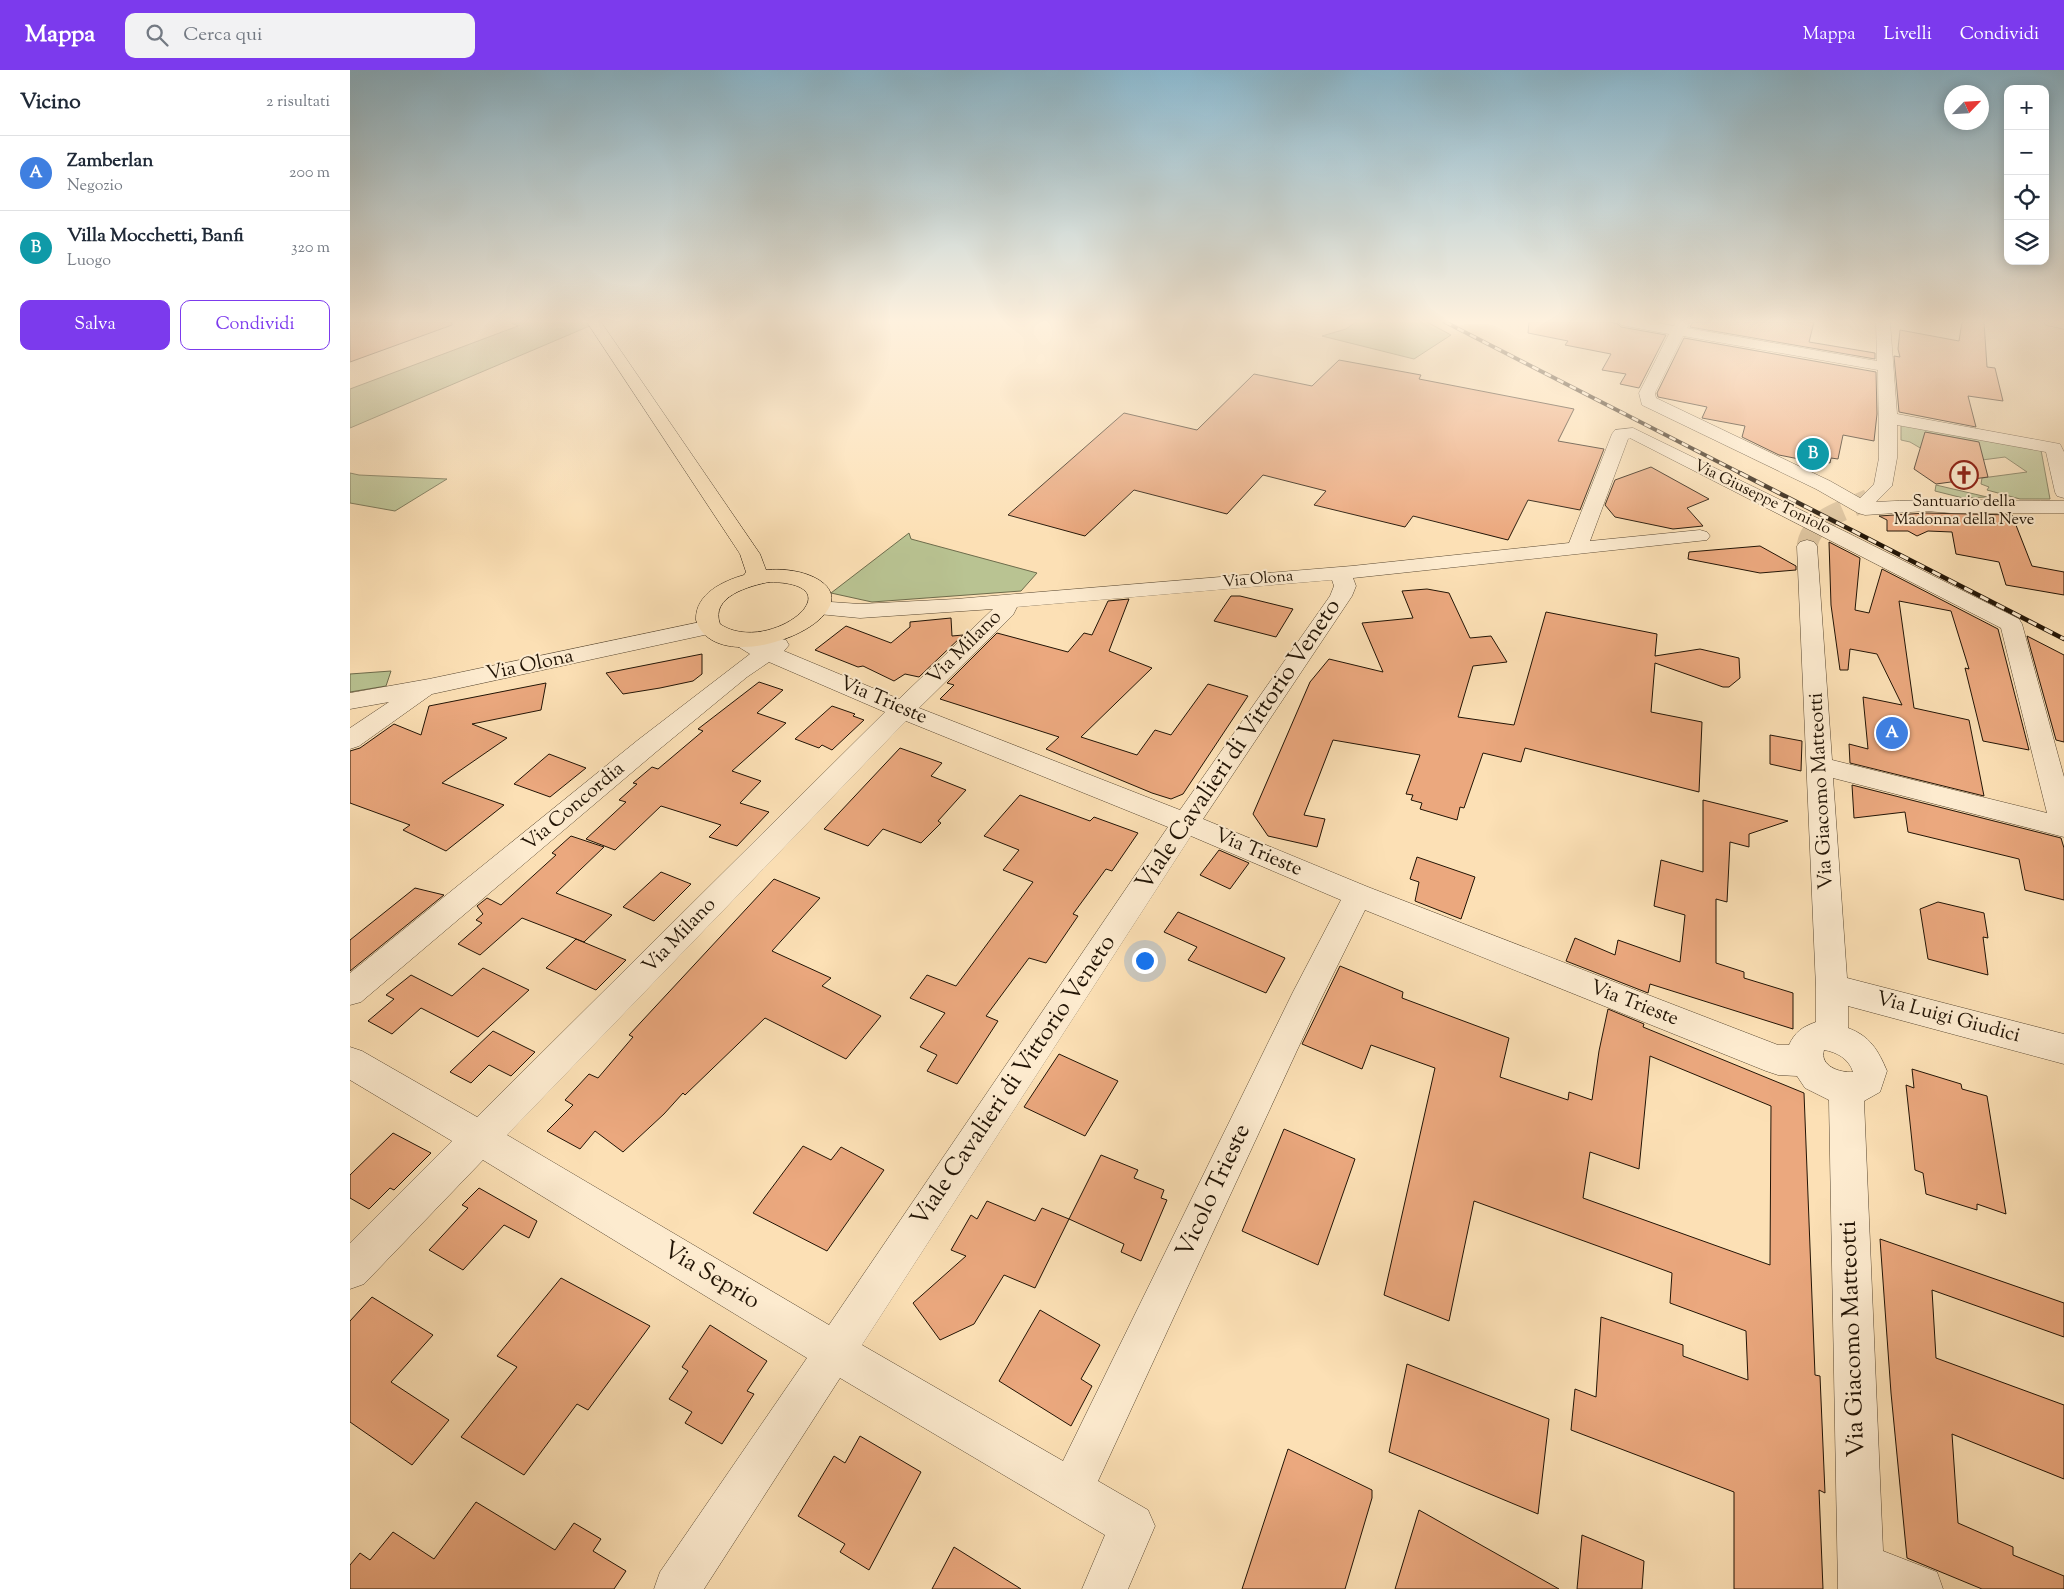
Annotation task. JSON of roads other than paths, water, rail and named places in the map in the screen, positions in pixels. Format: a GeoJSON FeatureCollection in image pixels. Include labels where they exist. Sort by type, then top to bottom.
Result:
{"type":"FeatureCollection","features":[{"type":"Feature","properties":{"kind":"main road"},"geometry":{"type":"LineString","coordinates":[[642,393],[750,554],[757,573],[752,579]]}},
{"type":"Feature","properties":{"kind":"main road"},"geometry":{"type":"LineString","coordinates":[[785,576],[799,578],[810,583],[817,590],[819,598],[808,616],[773,636],[742,639],[729,637],[710,627],[706,619],[708,610],[714,600],[724,592],[752,579],[785,576]]}},
{"type":"Feature","properties":{"kind":"street"},"geometry":{"type":"LineString","coordinates":[[1647,393],[1648,401],[1823,485],[1865,508],[1926,505],[1951,508],[2064,507]]}},
{"type":"Feature","properties":{"kind":"street"},"geometry":{"type":"LineString","coordinates":[[1869,500],[1883,486],[1888,458],[1887,393]]}},
{"type":"Feature","properties":{"kind":"street"},"geometry":{"type":"LineString","coordinates":[[1888,418],[2054,448],[2064,492]]}},
{"type":"Feature","properties":{"kind":"street","name":"Via Giuseppe Toniolo"},"geometry":{"type":"LineString","coordinates":[[1577,548],[1621,434],[1633,433],[2011,624],[2064,827]]}},
{"type":"Feature","properties":{"kind":"street","name":"Via Olona"},"geometry":{"type":"LineString","coordinates":[[808,616],[1340,573],[1700,536]]}},
{"type":"Feature","properties":{"kind":"street","name":"Via Giacomo Matteotti"},"geometry":{"type":"LineString","coordinates":[[1807,546],[1832,988],[1832,1036]]}},
{"type":"Feature","properties":{"kind":"street","name":"Viale Cavalieri di Vittorio Veneto"},"geometry":{"type":"LineString","coordinates":[[677,1589],[1186,822],[1341,596],[1344,586],[1340,573]]}},
{"type":"Feature","properties":{"kind":"street","name":"Via Milano"},"geometry":{"type":"LineString","coordinates":[[350,1270],[902,710],[1005,610],[1009,600]]}},
{"type":"Feature","properties":{"kind":"street","name":"Via Concordia"},"geometry":{"type":"LineString","coordinates":[[350,992],[647,746],[746,667],[790,636],[808,616]]}},
{"type":"Feature","properties":{"kind":"street","name":"Via Olona"},"geometry":{"type":"LineString","coordinates":[[350,701],[429,687],[710,627]]}},
{"type":"Feature","properties":{"kind":"street","name":"Via Trieste"},"geometry":{"type":"LineString","coordinates":[[742,639],[752,646],[902,710],[1186,822],[1358,895],[1792,1060]]}},
{"type":"Feature","properties":{"kind":"street"},"geometry":{"type":"LineString","coordinates":[[350,740],[429,687]]}},
{"type":"Feature","properties":{"kind":"street"},"geometry":{"type":"LineString","coordinates":[[1820,766],[2064,827]]}},
{"type":"Feature","properties":{"kind":"street","name":"Vicolo Trieste"},"geometry":{"type":"LineString","coordinates":[[1072,1489],[1304,1002],[1358,895]]}},
{"type":"Feature","properties":{"kind":"street","name":"Via Luigi Giudici"},"geometry":{"type":"LineString","coordinates":[[1832,988],[2064,1049]]}},
{"type":"Feature","properties":{"kind":"street"},"geometry":{"type":"LineString","coordinates":[[1832,1036],[1851,1044],[1859,1051],[1869,1067],[1868,1081],[1862,1086],[1846,1089],[1826,1082],[1811,1069],[1792,1060],[1815,1037],[1832,1036]]}},
{"type":"Feature","properties":{"kind":"street","name":"Via Seprio"},"geometry":{"type":"LineString","coordinates":[[350,1062],[1132,1526],[1106,1589]]}},
{"type":"Feature","properties":{"kind":"street","name":"Via Giacomo Matteotti"},"geometry":{"type":"LineString","coordinates":[[1846,1089],[1860,1576]]}},
{"type":"Feature","properties":{"kind":"street"},"geometry":{"type":"LineString","coordinates":[[1860,1576],[1920,1589]]}},
{"type":"Feature","properties":{"kind":"tunnel"},"geometry":{"type":"LineString","coordinates":[[1807,546],[1810,536],[1823,521],[1869,499]]}},
{"type":"Feature","properties":{"kind":"railway"},"geometry":{"type":"LineString","coordinates":[[1584,393],[1742,474]]}},
{"type":"Feature","properties":{"kind":"railway"},"geometry":{"type":"LineString","coordinates":[[1740,473],[2064,639]]}},
{"type":"Feature","properties":{"kind":"place","name":"Villa Mocchetti, Banfi"},"geometry":{"type":"Point","coordinates":[1813,454]}},
{"type":"Feature","properties":{"kind":"place","name":"Santuario della Madonna della Neve"},"geometry":{"type":"Point","coordinates":[1964,475]}},
{"type":"Feature","properties":{"kind":"place","name":"Zamberlan"},"geometry":{"type":"Point","coordinates":[1892,733]}}]}
